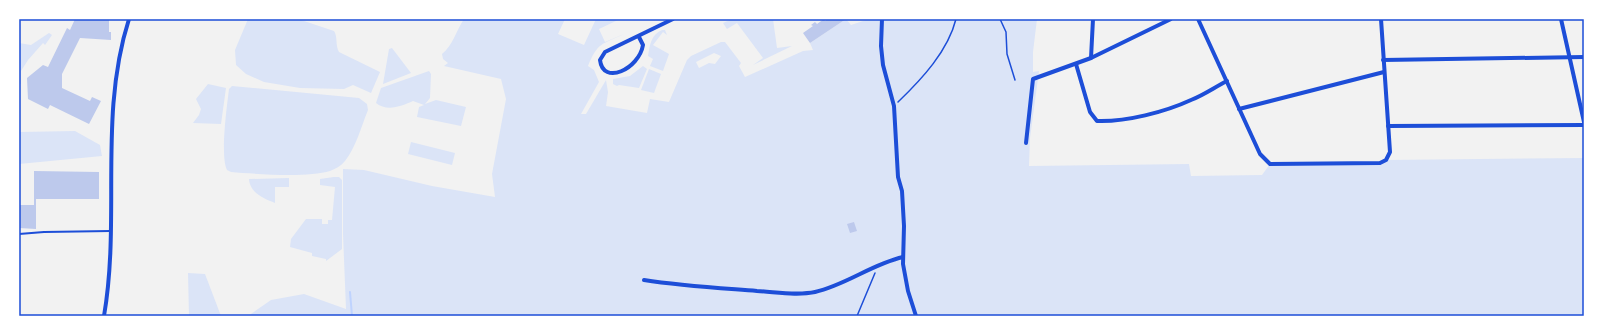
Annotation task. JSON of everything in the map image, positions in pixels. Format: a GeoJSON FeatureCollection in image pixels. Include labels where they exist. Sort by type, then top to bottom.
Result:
{"type":"FeatureCollection","features":[{"type":"Feature","properties":{"kind":"street"},"geometry":{"type":"LineString","coordinates":[[104,316],[111,266],[112,109],[118,56],[129,19]]}},
{"type":"Feature","properties":{"kind":"street"},"geometry":{"type":"LineString","coordinates":[[639,37],[644,45],[639,60],[621,72],[608,72],[604,70],[600,60],[605,52],[639,37],[673,19]]}},
{"type":"Feature","properties":{"kind":"street"},"geometry":{"type":"LineString","coordinates":[[882,19],[881,53],[894,106],[898,176],[902,191],[904,226],[903,257],[908,291],[916,316]]}},
{"type":"Feature","properties":{"kind":"street"},"geometry":{"type":"LineString","coordinates":[[1091,58],[1093,19]]}},
{"type":"Feature","properties":{"kind":"street"},"geometry":{"type":"LineString","coordinates":[[1026,143],[1033,79],[1091,58],[1171,19]]}},
{"type":"Feature","properties":{"kind":"street"},"geometry":{"type":"LineString","coordinates":[[1198,19],[1260,154],[1270,164],[1380,163],[1386,160],[1390,152],[1381,19]]}},
{"type":"Feature","properties":{"kind":"street"},"geometry":{"type":"LineString","coordinates":[[1561,19],[1584,122]]}},
{"type":"Feature","properties":{"kind":"street"},"geometry":{"type":"LineString","coordinates":[[1383,60],[1584,57]]}},
{"type":"Feature","properties":{"kind":"street"},"geometry":{"type":"LineString","coordinates":[[1076,64],[1090,112],[1097,121],[1111,122],[1152,113],[1191,100],[1227,81]]}},
{"type":"Feature","properties":{"kind":"street"},"geometry":{"type":"LineString","coordinates":[[1239,109],[1384,72]]}},
{"type":"Feature","properties":{"kind":"street"},"geometry":{"type":"LineString","coordinates":[[1388,126],[1584,125]]}},
{"type":"Feature","properties":{"kind":"street"},"geometry":{"type":"LineString","coordinates":[[644,280],[676,285],[796,294],[815,292],[878,264],[903,257]]}},
{"type":"Feature","properties":{"kind":"lane"},"geometry":{"type":"LineString","coordinates":[[19,234],[111,231]]}},
{"type":"Feature","properties":{"kind":"path"},"geometry":{"type":"LineString","coordinates":[[894,106],[922,78],[952,33],[956,19]]}},
{"type":"Feature","properties":{"kind":"path"},"geometry":{"type":"LineString","coordinates":[[1000,19],[1006,32],[1008,54],[1015,80]]}},
{"type":"Feature","properties":{"kind":"path"},"geometry":{"type":"LineString","coordinates":[[856,316],[878,264]]}},
{"type":"Feature","properties":{"kind":"shaded area"},"geometry":{"type":"Polygon","coordinates":[[[248,19],[298,19],[334,31],[339,52],[380,72],[371,93],[353,85],[344,89],[300,88],[264,82],[246,74],[236,65],[235,50],[248,19]]]}},
{"type":"Feature","properties":{"kind":"shaded area"},"geometry":{"type":"Polygon","coordinates":[[[464,19],[565,19],[558,34],[584,45],[596,19],[617,19],[618,20],[599,29],[605,42],[624,34],[601,45],[591,58],[588,66],[594,70],[599,82],[581,114],[586,114],[606,80],[608,92],[606,106],[647,113],[650,99],[669,102],[687,60],[691,56],[721,42],[725,42],[741,63],[739,66],[745,77],[803,51],[813,50],[810,43],[846,19],[851,25],[869,19],[1037,19],[1033,52],[1033,72],[1039,71],[1030,138],[1029,166],[1189,164],[1191,176],[1262,175],[1270,164],[1380,163],[1386,160],[1584,158],[1584,316],[248,316],[271,300],[304,294],[346,309],[343,234],[343,169],[364,170],[432,186],[495,197],[492,174],[506,99],[501,79],[444,66],[448,63],[443,59],[442,54],[452,42],[464,19]],[[714,53],[696,62],[699,68],[709,63],[715,64],[721,56],[714,53]]]}},
{"type":"Feature","properties":{"kind":"shaded area"},"geometry":{"type":"Polygon","coordinates":[[[732,19],[773,19],[777,48],[792,46],[753,65],[763,58],[737,23],[727,29],[723,23],[732,19]]]}},
{"type":"Feature","properties":{"kind":"shaded area"},"geometry":{"type":"Polygon","coordinates":[[[662,30],[665,30],[667,35],[663,32],[653,45],[669,54],[663,71],[650,66],[653,59],[648,56],[653,37],[662,30]]]}},
{"type":"Feature","properties":{"kind":"shaded area"},"geometry":{"type":"Polygon","coordinates":[[[49,33],[52,35],[45,45],[43,43],[28,60],[21,71],[21,84],[19,84],[19,43],[31,45],[49,33]]]}},
{"type":"Feature","properties":{"kind":"shaded area"},"geometry":{"type":"Polygon","coordinates":[[[392,48],[411,73],[383,84],[389,49],[392,48]]]}},
{"type":"Feature","properties":{"kind":"shaded area"},"geometry":{"type":"Polygon","coordinates":[[[643,66],[647,69],[639,88],[617,86],[613,84],[613,79],[630,76],[643,66]]]}},
{"type":"Feature","properties":{"kind":"shaded area"},"geometry":{"type":"Polygon","coordinates":[[[649,69],[661,74],[654,93],[641,90],[649,69]]]}},
{"type":"Feature","properties":{"kind":"shaded area"},"geometry":{"type":"Polygon","coordinates":[[[429,71],[431,74],[430,98],[425,104],[436,100],[466,107],[461,126],[417,117],[419,107],[424,105],[413,101],[390,108],[380,106],[376,103],[381,88],[429,71]]]}},
{"type":"Feature","properties":{"kind":"shaded area"},"geometry":{"type":"Polygon","coordinates":[[[208,84],[226,88],[221,124],[193,123],[199,115],[201,109],[196,99],[208,84]]]}},
{"type":"Feature","properties":{"kind":"shaded area"},"geometry":{"type":"Polygon","coordinates":[[[232,86],[359,98],[367,104],[368,110],[349,155],[342,164],[330,171],[295,175],[231,172],[227,170],[225,163],[224,143],[229,89],[232,86]]]}},
{"type":"Feature","properties":{"kind":"shaded area"},"geometry":{"type":"Polygon","coordinates":[[[75,131],[100,145],[102,156],[19,164],[19,132],[75,131]]]}},
{"type":"Feature","properties":{"kind":"shaded area"},"geometry":{"type":"Polygon","coordinates":[[[411,142],[455,153],[452,165],[408,154],[411,142]]]}},
{"type":"Feature","properties":{"kind":"shaded area"},"geometry":{"type":"Polygon","coordinates":[[[339,177],[342,180],[342,249],[326,261],[326,259],[312,256],[312,253],[290,247],[291,239],[306,219],[322,219],[322,224],[328,224],[328,220],[332,220],[335,187],[320,185],[320,179],[339,177]]]}},
{"type":"Feature","properties":{"kind":"shaded area"},"geometry":{"type":"Polygon","coordinates":[[[289,178],[289,187],[275,187],[275,203],[258,195],[252,188],[249,179],[289,178]]]}},
{"type":"Feature","properties":{"kind":"shaded area"},"geometry":{"type":"Polygon","coordinates":[[[188,273],[205,274],[221,316],[189,316],[188,273]]]}},
{"type":"Feature","properties":{"kind":"building"},"geometry":{"type":"Polygon","coordinates":[[[75,19],[109,19],[109,32],[111,32],[111,40],[80,38],[62,74],[62,88],[90,101],[92,97],[101,101],[89,124],[50,105],[48,109],[28,99],[27,78],[43,65],[48,67],[67,28],[70,30],[75,19]]]}},
{"type":"Feature","properties":{"kind":"building"},"geometry":{"type":"Polygon","coordinates":[[[824,19],[825,21],[827,19],[846,19],[810,43],[803,33],[813,26],[811,25],[815,22],[817,24],[824,19]]]}},
{"type":"Feature","properties":{"kind":"building"},"geometry":{"type":"Polygon","coordinates":[[[34,171],[99,172],[99,199],[36,199],[36,229],[19,228],[19,205],[34,205],[34,171]]]}},
{"type":"Feature","properties":{"kind":"building"},"geometry":{"type":"Polygon","coordinates":[[[854,222],[857,231],[850,233],[847,224],[854,222]]]}},
{"type":"Feature","properties":{"kind":"waterway"},"geometry":{"type":"LineString","coordinates":[[350,292],[352,316]]}}]}
